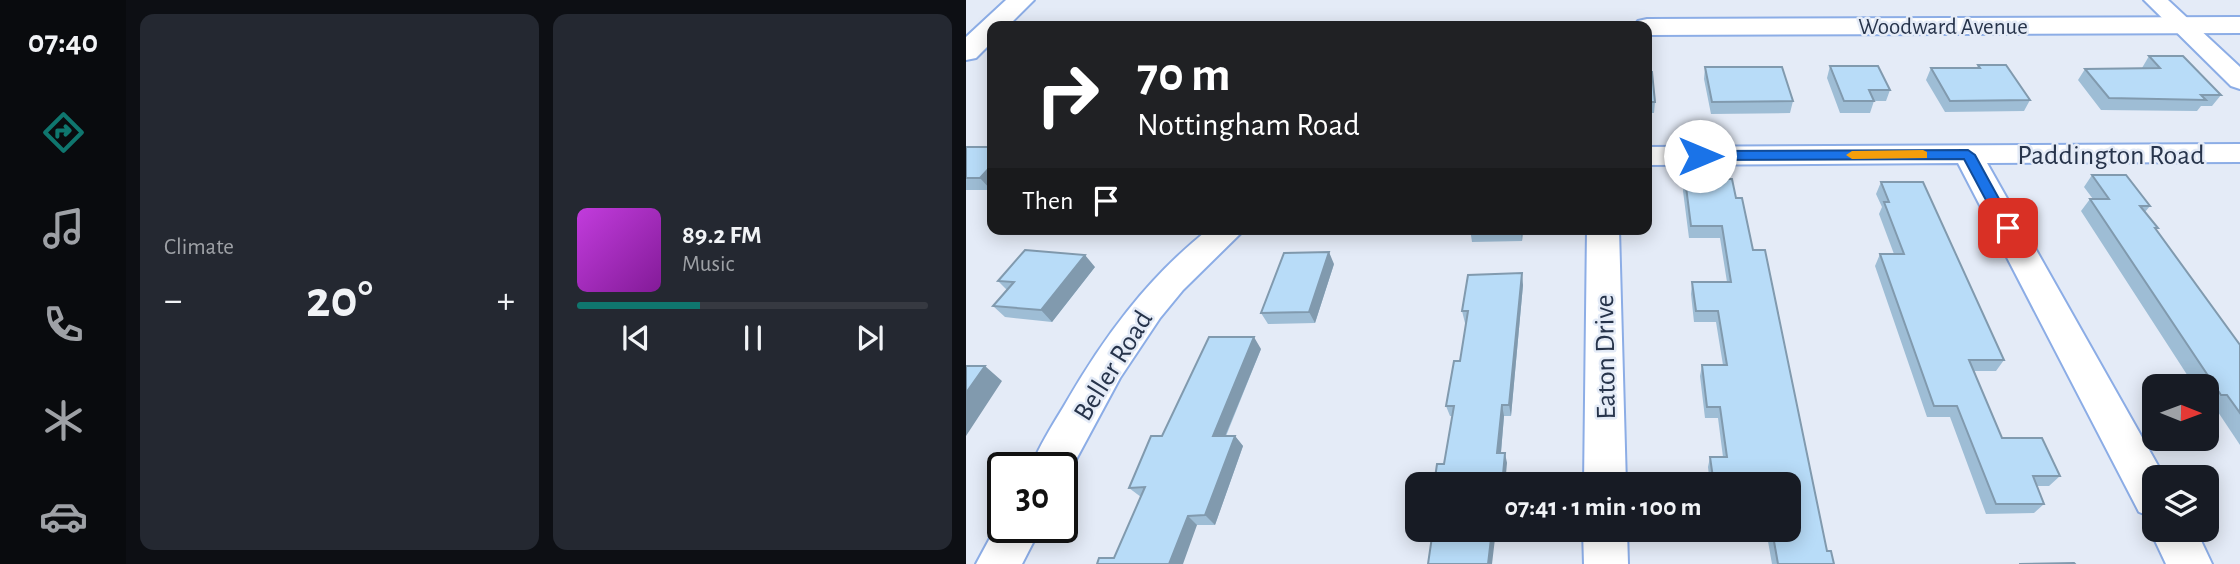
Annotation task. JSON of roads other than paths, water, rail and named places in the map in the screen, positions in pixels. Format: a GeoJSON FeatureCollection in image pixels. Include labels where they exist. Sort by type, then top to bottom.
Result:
{"type":"FeatureCollection","features":[{"type":"Feature","properties":{"kind":"main road"},"geometry":{"type":"LineString","coordinates":[[996,21],[1021,0]]}},
{"type":"Feature","properties":{"kind":"main road","name":"Woodward Avenue"},"geometry":{"type":"LineString","coordinates":[[1652,27],[2240,25]]}},
{"type":"Feature","properties":{"kind":"main road"},"geometry":{"type":"LineString","coordinates":[[966,52],[987,28]]}},
{"type":"Feature","properties":{"kind":"street"},"geometry":{"type":"LineString","coordinates":[[2155,0],[2240,81]]}},
{"type":"Feature","properties":{"kind":"street","name":"Paddington Road"},"geometry":{"type":"LineString","coordinates":[[1652,156],[2240,153]]}},
{"type":"Feature","properties":{"kind":"street"},"geometry":{"type":"LineString","coordinates":[[1968,155],[2142,476]]}},
{"type":"Feature","properties":{"kind":"street","name":"Beller Road"},"geometry":{"type":"LineString","coordinates":[[1060,452],[1127,333],[1150,303],[1212,235]]}},
{"type":"Feature","properties":{"kind":"street","name":"Eaton Drive"},"geometry":{"type":"LineString","coordinates":[[1603,235],[1605,472]]}},
{"type":"Feature","properties":{"kind":"street"},"geometry":{"type":"LineString","coordinates":[[1605,542],[1606,564]]}},
{"type":"Feature","properties":{"kind":"street"},"geometry":{"type":"LineString","coordinates":[[2178,542],[2190,564]]}},
{"type":"Feature","properties":{"kind":"street"},"geometry":{"type":"LineString","coordinates":[[998,564],[1009,543]]}}]}
